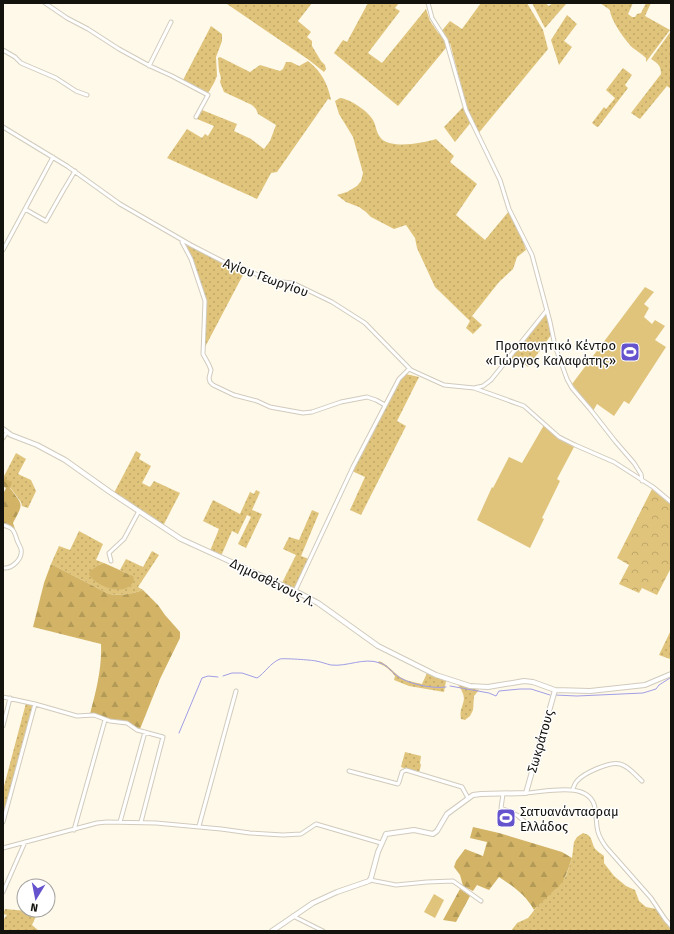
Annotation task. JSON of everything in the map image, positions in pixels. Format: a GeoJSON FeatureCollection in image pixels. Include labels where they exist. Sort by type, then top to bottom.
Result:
{"type":"FeatureCollection","features":[{"type":"Feature","properties":{"kind":"street"},"geometry":{"type":"LineString","coordinates":[[45,3],[67,18],[148,66],[172,76],[208,95],[196,117]]}},
{"type":"Feature","properties":{"kind":"street"},"geometry":{"type":"LineString","coordinates":[[428,3],[432,18],[446,40],[466,110],[500,180],[508,204],[532,255],[555,346],[566,379],[634,463],[641,474],[642,481]]}},
{"type":"Feature","properties":{"kind":"street"},"geometry":{"type":"LineString","coordinates":[[148,66],[171,22]]}},
{"type":"Feature","properties":{"kind":"street"},"geometry":{"type":"LineString","coordinates":[[3,50],[21,63],[56,78],[76,91],[87,95]]}},
{"type":"Feature","properties":{"kind":"street","name":"Αγίου Γεωργίου"},"geometry":{"type":"LineString","coordinates":[[3,127],[54,156],[112,199],[160,226],[180,240],[224,262],[245,269],[271,281],[293,283],[337,305],[365,323],[409,369],[444,385],[474,388],[524,406],[558,436],[612,461],[653,487],[671,502]]}},
{"type":"Feature","properties":{"kind":"street"},"geometry":{"type":"LineString","coordinates":[[3,250],[54,156]]}},
{"type":"Feature","properties":{"kind":"street"},"geometry":{"type":"LineString","coordinates":[[25,209],[46,221],[75,171]]}},
{"type":"Feature","properties":{"kind":"street"},"geometry":{"type":"LineString","coordinates":[[180,240],[192,259],[205,301],[203,354],[209,365],[209,378],[213,385],[234,396],[257,401],[270,407],[303,413],[312,412],[342,402],[367,397],[385,404]]}},
{"type":"Feature","properties":{"kind":"street"},"geometry":{"type":"LineString","coordinates":[[474,388],[483,386],[494,376],[547,310]]}},
{"type":"Feature","properties":{"kind":"street"},"geometry":{"type":"LineString","coordinates":[[295,591],[353,467],[385,404],[399,379],[409,369]]}},
{"type":"Feature","properties":{"kind":"street"},"geometry":{"type":"LineString","coordinates":[[3,438],[5,430]]}},
{"type":"Feature","properties":{"kind":"street","name":"Δημοσθένους Λ."},"geometry":{"type":"LineString","coordinates":[[5,430],[11,435],[37,445],[65,460],[180,539],[295,591],[318,603],[378,646],[448,680],[480,688],[524,681],[533,682],[555,690],[573,691],[626,688],[648,684],[670,675]]}},
{"type":"Feature","properties":{"kind":"street"},"geometry":{"type":"LineString","coordinates":[[111,561],[109,553],[124,539],[139,510]]}},
{"type":"Feature","properties":{"kind":"street"},"geometry":{"type":"LineString","coordinates":[[3,525],[11,528],[16,534],[21,552],[13,566],[3,568]]}},
{"type":"Feature","properties":{"kind":"street","name":"Σωκράτους"},"geometry":{"type":"LineString","coordinates":[[526,793],[555,690]]}},
{"type":"Feature","properties":{"kind":"street"},"geometry":{"type":"LineString","coordinates":[[199,826],[236,691]]}},
{"type":"Feature","properties":{"kind":"street"},"geometry":{"type":"LineString","coordinates":[[3,697],[35,704],[69,714],[94,716],[105,720],[127,723],[137,730],[163,738],[141,822]]}},
{"type":"Feature","properties":{"kind":"street"},"geometry":{"type":"LineString","coordinates":[[3,726],[10,698]]}},
{"type":"Feature","properties":{"kind":"street"},"geometry":{"type":"LineString","coordinates":[[3,822],[35,704]]}},
{"type":"Feature","properties":{"kind":"street"},"geometry":{"type":"LineString","coordinates":[[74,830],[105,720]]}},
{"type":"Feature","properties":{"kind":"street"},"geometry":{"type":"LineString","coordinates":[[120,822],[145,732]]}},
{"type":"Feature","properties":{"kind":"street"},"geometry":{"type":"LineString","coordinates":[[573,789],[580,778],[602,767],[613,764],[622,764],[642,781]]}},
{"type":"Feature","properties":{"kind":"street"},"geometry":{"type":"LineString","coordinates":[[349,771],[398,784],[400,782],[402,772],[406,770],[462,787],[468,798]]}},
{"type":"Feature","properties":{"kind":"street"},"geometry":{"type":"LineString","coordinates":[[272,931],[313,903],[366,883],[370,880],[381,843],[386,834],[391,832],[414,830],[433,834],[447,814],[473,795],[573,789],[584,793],[592,801],[595,807],[598,833],[606,847],[651,898],[665,920],[671,926]]}},
{"type":"Feature","properties":{"kind":"street"},"geometry":{"type":"LineString","coordinates":[[503,794],[501,808],[517,815],[525,822]]}},
{"type":"Feature","properties":{"kind":"street"},"geometry":{"type":"LineString","coordinates":[[3,848],[97,823],[120,822],[199,826],[250,833],[291,835],[305,832],[316,824],[381,843]]}},
{"type":"Feature","properties":{"kind":"street"},"geometry":{"type":"LineString","coordinates":[[3,892],[25,842]]}},
{"type":"Feature","properties":{"kind":"street"},"geometry":{"type":"LineString","coordinates":[[370,880],[396,885],[453,881],[481,900]]}},
{"type":"Feature","properties":{"kind":"street"},"geometry":{"type":"LineString","coordinates":[[292,916],[323,931]]}},
{"type":"Feature","properties":{"kind":"green space"},"geometry":{"type":"Polygon","coordinates":[[[312,3],[298,21],[311,32],[307,37],[312,41],[312,46],[325,65],[326,69],[324,72],[309,60],[227,4],[312,3]]]}},
{"type":"Feature","properties":{"kind":"green space"},"geometry":{"type":"Polygon","coordinates":[[[368,3],[399,3],[395,8],[400,11],[368,53],[382,63],[426,9],[430,21],[439,34],[450,21],[462,29],[481,3],[527,3],[543,30],[548,49],[477,135],[472,121],[455,142],[444,127],[466,104],[450,43],[398,106],[334,53],[343,40],[347,42],[368,3]]]}},
{"type":"Feature","properties":{"kind":"green space"},"geometry":{"type":"Polygon","coordinates":[[[532,3],[545,3],[549,6],[553,3],[566,4],[545,28],[532,3]]]}},
{"type":"Feature","properties":{"kind":"green space"},"geometry":{"type":"Polygon","coordinates":[[[600,3],[633,3],[628,14],[635,17],[637,14],[641,13],[646,3],[651,3],[645,16],[670,30],[646,62],[646,58],[633,48],[623,36],[615,24],[610,10],[600,3]]]}},
{"type":"Feature","properties":{"kind":"green space"},"geometry":{"type":"Polygon","coordinates":[[[567,15],[577,24],[564,41],[572,47],[559,65],[551,40],[567,15]]]}},
{"type":"Feature","properties":{"kind":"green space"},"geometry":{"type":"Polygon","coordinates":[[[211,26],[222,34],[222,41],[216,57],[217,76],[208,93],[183,80],[211,26]]]}},
{"type":"Feature","properties":{"kind":"green space"},"geometry":{"type":"Polygon","coordinates":[[[671,31],[671,89],[667,86],[640,119],[631,113],[661,74],[659,65],[651,59],[671,31]]]}},
{"type":"Feature","properties":{"kind":"green space"},"geometry":{"type":"Polygon","coordinates":[[[220,57],[250,72],[260,65],[280,71],[283,69],[286,62],[291,62],[299,66],[308,61],[313,65],[326,83],[330,94],[331,100],[328,99],[277,172],[271,173],[257,199],[167,158],[187,129],[202,138],[205,134],[208,136],[214,126],[197,119],[202,110],[237,124],[234,131],[251,139],[264,149],[270,141],[276,125],[258,114],[252,105],[224,92],[220,82],[221,78],[218,58],[220,57]]]}},
{"type":"Feature","properties":{"kind":"green space"},"geometry":{"type":"Polygon","coordinates":[[[623,68],[632,75],[625,85],[628,88],[597,127],[592,123],[604,107],[606,109],[615,98],[606,90],[623,68]]]}},
{"type":"Feature","properties":{"kind":"green space"},"geometry":{"type":"Polygon","coordinates":[[[340,98],[354,103],[363,109],[373,120],[380,137],[384,141],[406,144],[436,139],[454,156],[450,162],[477,184],[456,215],[485,240],[509,211],[519,229],[526,250],[517,257],[513,269],[499,282],[472,316],[482,325],[473,334],[466,328],[470,321],[435,287],[417,248],[415,238],[406,225],[394,229],[371,217],[359,207],[346,202],[337,195],[347,192],[357,186],[361,181],[363,173],[353,137],[339,114],[335,101],[340,98]]]}},
{"type":"Feature","properties":{"kind":"green space"},"geometry":{"type":"Polygon","coordinates":[[[185,243],[224,264],[245,271],[204,349],[206,300],[193,260],[185,243]]]}},
{"type":"Feature","properties":{"kind":"green space","name":"Προπονητικό Κέντρο «Γιώργος Καλαφάτης»"},"geometry":{"type":"Polygon","coordinates":[[[645,287],[654,292],[644,304],[649,308],[644,317],[652,324],[655,320],[665,326],[655,340],[666,347],[629,404],[624,401],[614,416],[597,404],[593,411],[572,384],[645,287]]]}},
{"type":"Feature","properties":{"kind":"green space"},"geometry":{"type":"Polygon","coordinates":[[[546,312],[551,335],[528,367],[517,358],[513,364],[509,361],[546,312]]]}},
{"type":"Feature","properties":{"kind":"green space"},"geometry":{"type":"Polygon","coordinates":[[[406,374],[419,377],[397,421],[406,426],[361,515],[350,510],[365,477],[352,471],[401,379],[406,374]]]}},
{"type":"Feature","properties":{"kind":"green space"},"geometry":{"type":"Polygon","coordinates":[[[544,425],[557,437],[574,447],[557,479],[560,481],[542,518],[544,519],[530,548],[477,520],[492,487],[493,488],[509,457],[522,463],[544,425]]]}},
{"type":"Feature","properties":{"kind":"green space"},"geometry":{"type":"Polygon","coordinates":[[[136,451],[141,454],[139,459],[151,466],[142,483],[150,487],[154,481],[180,493],[163,526],[114,493],[136,451]]]}},
{"type":"Feature","properties":{"kind":"green space"},"geometry":{"type":"Polygon","coordinates":[[[16,453],[26,459],[18,474],[31,480],[36,491],[28,508],[22,506],[21,502],[3,478],[16,453]]]}},
{"type":"Feature","properties":{"kind":"green space"},"geometry":{"type":"Polygon","coordinates":[[[3,478],[12,482],[10,488],[20,501],[19,511],[13,523],[15,529],[3,524],[3,494],[6,488],[3,486],[3,478]]]}},
{"type":"Feature","properties":{"kind":"green space"},"geometry":{"type":"Polygon","coordinates":[[[652,489],[671,505],[671,568],[657,595],[642,588],[639,593],[619,584],[629,565],[617,558],[652,489]]]}},
{"type":"Feature","properties":{"kind":"green space"},"geometry":{"type":"Polygon","coordinates":[[[256,490],[260,492],[252,510],[262,514],[246,548],[238,544],[251,517],[247,515],[238,534],[232,531],[221,556],[210,551],[219,529],[203,521],[213,500],[240,514],[250,492],[254,494],[256,490]]]}},
{"type":"Feature","properties":{"kind":"green space"},"geometry":{"type":"Polygon","coordinates":[[[312,510],[319,513],[301,556],[309,559],[295,588],[282,583],[296,555],[283,549],[289,537],[299,540],[312,510]]]}},
{"type":"Feature","properties":{"kind":"green space"},"geometry":{"type":"Polygon","coordinates":[[[79,531],[103,544],[96,560],[104,563],[99,565],[133,576],[120,570],[126,559],[143,567],[152,551],[159,555],[138,587],[143,590],[135,593],[117,595],[109,594],[51,564],[59,546],[70,550],[79,531]]]}},
{"type":"Feature","properties":{"kind":"green space"},"geometry":{"type":"Polygon","coordinates":[[[104,563],[133,576],[134,581],[125,589],[118,590],[99,584],[89,575],[90,571],[104,563]]]}},
{"type":"Feature","properties":{"kind":"green space"},"geometry":{"type":"Polygon","coordinates":[[[51,564],[109,594],[117,595],[135,593],[143,590],[158,605],[180,632],[180,638],[160,679],[140,729],[137,729],[133,725],[90,714],[100,671],[101,644],[33,627],[44,583],[51,564]]]}},
{"type":"Feature","properties":{"kind":"green space"},"geometry":{"type":"Polygon","coordinates":[[[671,630],[671,657],[670,659],[659,655],[671,630]]]}},
{"type":"Feature","properties":{"kind":"green space"},"geometry":{"type":"Polygon","coordinates":[[[379,661],[400,677],[407,680],[422,684],[427,673],[446,681],[444,692],[409,686],[394,680],[395,676],[388,668],[378,663],[379,661]]]}},
{"type":"Feature","properties":{"kind":"green space"},"geometry":{"type":"Polygon","coordinates":[[[458,685],[479,690],[474,696],[473,710],[470,716],[465,720],[461,719],[464,695],[458,685]]]}},
{"type":"Feature","properties":{"kind":"green space"},"geometry":{"type":"Polygon","coordinates":[[[26,703],[33,705],[3,818],[3,790],[26,703]]]}},
{"type":"Feature","properties":{"kind":"green space"},"geometry":{"type":"Polygon","coordinates":[[[405,752],[421,756],[419,773],[401,767],[405,752]]]}},
{"type":"Feature","properties":{"kind":"green space"},"geometry":{"type":"Polygon","coordinates":[[[473,827],[499,833],[562,852],[572,858],[563,881],[534,910],[523,895],[499,877],[489,890],[477,885],[473,891],[463,886],[460,875],[454,867],[456,861],[465,849],[483,856],[487,842],[470,838],[473,827]]]}},
{"type":"Feature","properties":{"kind":"green space"},"geometry":{"type":"Polygon","coordinates":[[[583,833],[590,836],[597,851],[604,856],[604,863],[614,876],[626,886],[635,890],[639,901],[646,907],[656,909],[671,928],[671,931],[511,931],[517,923],[528,918],[543,899],[555,890],[566,876],[572,858],[574,842],[577,837],[583,833]]]}},
{"type":"Feature","properties":{"kind":"green space"},"geometry":{"type":"Polygon","coordinates":[[[460,889],[470,896],[456,922],[443,920],[460,889]]]}},
{"type":"Feature","properties":{"kind":"green space"},"geometry":{"type":"Polygon","coordinates":[[[434,894],[444,900],[435,918],[424,912],[434,894]]]}},
{"type":"Feature","properties":{"kind":"green space"},"geometry":{"type":"Polygon","coordinates":[[[5,909],[16,910],[16,918],[35,918],[32,925],[39,931],[3,931],[3,920],[7,915],[3,914],[5,909]]]}},
{"type":"Feature","properties":{"kind":"waterway"},"geometry":{"type":"LineString","coordinates":[[223,676],[232,673],[242,673],[257,678],[273,663],[280,659],[298,659],[331,665],[374,661],[387,666],[396,675],[406,681],[420,685],[446,687]]}},
{"type":"Feature","properties":{"kind":"waterway"},"geometry":{"type":"LineString","coordinates":[[179,733],[202,678],[208,676],[218,677]]}},
{"type":"Feature","properties":{"kind":"waterway"},"geometry":{"type":"LineString","coordinates":[[555,695],[577,696],[643,693],[656,689],[659,685],[670,678]]}},
{"type":"Feature","properties":{"kind":"waterway"},"geometry":{"type":"LineString","coordinates":[[450,686],[489,693],[496,696],[499,691],[520,689],[531,689],[550,695]]}},
{"type":"Feature","properties":{"kind":"place","name":"Προπονητικό Κέντρο «Γιώργος Καλαφάτης»"},"geometry":{"type":"Point","coordinates":[630,352]}},
{"type":"Feature","properties":{"kind":"place","name":"Σατυανάντασραμ Ελλάδος"},"geometry":{"type":"Point","coordinates":[506,818]}}]}
